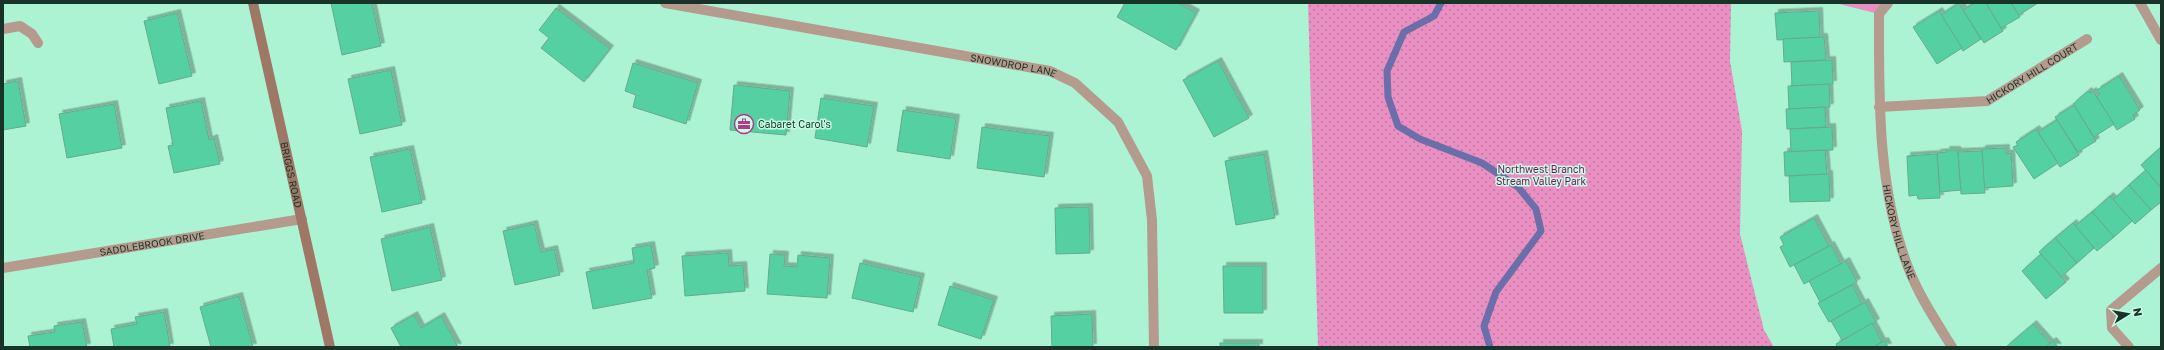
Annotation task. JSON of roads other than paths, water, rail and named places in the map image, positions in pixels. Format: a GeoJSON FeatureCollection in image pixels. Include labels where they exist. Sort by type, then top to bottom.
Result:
{"type":"FeatureCollection","features":[{"type":"Feature","properties":{"kind":"street","name":"BRIGGS ROAD"},"geometry":{"type":"LineString","coordinates":[[253,3],[330,347]]}},
{"type":"Feature","properties":{"kind":"street","name":"SNOWDROP LANE"},"geometry":{"type":"LineString","coordinates":[[665,3],[1050,71],[1075,83],[1118,122],[1146,176],[1152,220],[1154,347]]}},
{"type":"Feature","properties":{"kind":"street","name":"HICKORY HILL LANE"},"geometry":{"type":"LineString","coordinates":[[1888,3],[1879,14],[1879,107],[1889,202],[1908,266],[1925,304],[1952,347]]}},
{"type":"Feature","properties":{"kind":"street"},"geometry":{"type":"LineString","coordinates":[[2140,3],[2161,40]]}},
{"type":"Feature","properties":{"kind":"street"},"geometry":{"type":"LineString","coordinates":[[3,29],[20,26],[32,34],[38,43]]}},
{"type":"Feature","properties":{"kind":"street","name":"HICKORY HILL COURT"},"geometry":{"type":"LineString","coordinates":[[1879,107],[1987,101],[2087,39]]}},
{"type":"Feature","properties":{"kind":"street","name":"SADDLEBROOK DRIVE"},"geometry":{"type":"LineString","coordinates":[[3,268],[302,219]]}},
{"type":"Feature","properties":{"kind":"street"},"geometry":{"type":"LineString","coordinates":[[2129,347],[2112,328],[2110,310],[2161,268]]}},
{"type":"Feature","properties":{"kind":"waterway"},"geometry":{"type":"LineString","coordinates":[[1441,3],[1434,16],[1404,32],[1387,71],[1388,97],[1398,126],[1420,139],[1482,163],[1518,187],[1536,209],[1541,231],[1496,292],[1484,326],[1490,347]]}},
{"type":"Feature","properties":{"kind":"place","name":"Cabaret Carol's"},"geometry":{"type":"Point","coordinates":[744,124]}},
{"type":"Feature","properties":{"kind":"park label","name":"Northwest Branch Stream Valley Park"},"geometry":{"type":"Point","coordinates":[1541,174]}}]}
